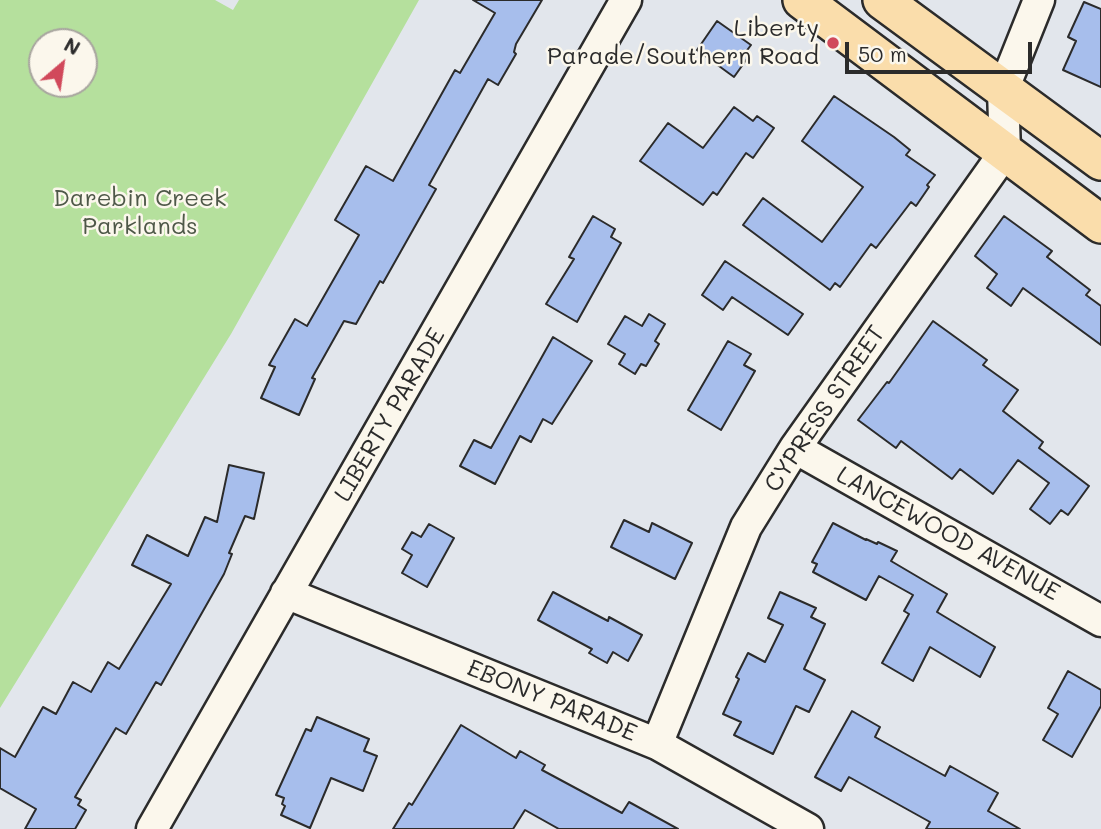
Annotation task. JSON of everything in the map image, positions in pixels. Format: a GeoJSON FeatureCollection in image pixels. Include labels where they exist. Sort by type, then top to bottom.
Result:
{"type":"FeatureCollection","features":[{"type":"Feature","properties":{"kind":"main road"},"geometry":{"type":"LineString","coordinates":[[802,0],[1101,224]]}},
{"type":"Feature","properties":{"kind":"main road"},"geometry":{"type":"LineString","coordinates":[[882,0],[1101,161]]}},
{"type":"Feature","properties":{"kind":"street","name":"LIBERTY PARADE"},"geometry":{"type":"LineString","coordinates":[[152,829],[626,0]]}},
{"type":"Feature","properties":{"kind":"street"},"geometry":{"type":"LineString","coordinates":[[1005,152],[1003,90],[1040,0]]}},
{"type":"Feature","properties":{"kind":"street","name":"CYPRESS STREET"},"geometry":{"type":"LineString","coordinates":[[657,744],[746,527],[796,447],[1005,152]]}},
{"type":"Feature","properties":{"kind":"street","name":"LANCEWOOD AVENUE"},"geometry":{"type":"LineString","coordinates":[[796,447],[1101,621]]}},
{"type":"Feature","properties":{"kind":"street","name":"EBONY PARADE"},"geometry":{"type":"LineString","coordinates":[[286,593],[657,744],[808,829]]}},
{"type":"Feature","properties":{"kind":"green space","name":"Darebin Creek Parklands"},"geometry":{"type":"Polygon","coordinates":[[[0,0],[215,0],[233,10],[239,0],[419,0],[231,334],[0,708],[0,0]]]}},
{"type":"Feature","properties":{"kind":"building"},"geometry":{"type":"Polygon","coordinates":[[[473,0],[542,0],[516,44],[516,54],[498,85],[488,79],[429,185],[436,189],[383,283],[380,281],[356,324],[344,321],[312,378],[315,379],[299,415],[261,398],[275,367],[269,365],[295,319],[307,326],[359,235],[335,220],[366,166],[393,181],[455,70],[460,73],[495,13],[473,0]]]}},
{"type":"Feature","properties":{"kind":"building"},"geometry":{"type":"Polygon","coordinates":[[[1084,2],[1101,9],[1101,87],[1063,70],[1076,41],[1068,37],[1084,2]]]}},
{"type":"Feature","properties":{"kind":"building"},"geometry":{"type":"Polygon","coordinates":[[[717,21],[751,45],[745,53],[749,56],[734,77],[697,50],[717,21]]]}},
{"type":"Feature","properties":{"kind":"building"},"geometry":{"type":"Polygon","coordinates":[[[834,96],[894,137],[910,150],[906,155],[935,175],[916,206],[911,202],[876,248],[871,244],[840,287],[835,283],[830,290],[743,225],[763,198],[822,242],[863,187],[802,141],[834,96]]]}},
{"type":"Feature","properties":{"kind":"building"},"geometry":{"type":"Polygon","coordinates":[[[734,107],[753,121],[757,116],[774,128],[753,158],[746,153],[717,195],[713,192],[703,205],[640,161],[668,123],[703,148],[734,107]]]}},
{"type":"Feature","properties":{"kind":"building"},"geometry":{"type":"Polygon","coordinates":[[[593,216],[615,229],[611,237],[621,243],[577,322],[546,304],[574,259],[569,257],[593,216]]]}},
{"type":"Feature","properties":{"kind":"building"},"geometry":{"type":"Polygon","coordinates":[[[1004,216],[1052,251],[1047,257],[1090,290],[1086,295],[1101,306],[1101,345],[1023,288],[1011,306],[987,288],[997,274],[975,256],[1004,216]]]}},
{"type":"Feature","properties":{"kind":"building"},"geometry":{"type":"Polygon","coordinates":[[[725,261],[803,314],[788,335],[732,297],[723,310],[702,295],[725,261]]]}},
{"type":"Feature","properties":{"kind":"building"},"geometry":{"type":"Polygon","coordinates":[[[649,314],[665,324],[655,341],[659,344],[646,366],[641,364],[635,374],[619,364],[625,354],[608,344],[625,316],[642,326],[649,314]]]}},
{"type":"Feature","properties":{"kind":"building"},"geometry":{"type":"Polygon","coordinates":[[[933,321],[987,360],[983,365],[1018,390],[1003,411],[1043,442],[1039,448],[1089,486],[1068,515],[1061,510],[1050,524],[1030,509],[1049,483],[1018,460],[993,494],[960,469],[952,479],[901,441],[896,448],[858,420],[887,382],[889,383],[933,321]]]}},
{"type":"Feature","properties":{"kind":"building"},"geometry":{"type":"Polygon","coordinates":[[[553,337],[592,361],[552,424],[543,419],[531,442],[520,436],[495,484],[460,466],[474,440],[491,448],[553,337]]]}},
{"type":"Feature","properties":{"kind":"building"},"geometry":{"type":"Polygon","coordinates":[[[728,341],[751,354],[744,365],[755,371],[721,430],[688,410],[728,341]]]}},
{"type":"Feature","properties":{"kind":"building"},"geometry":{"type":"Polygon","coordinates":[[[229,465],[264,473],[254,519],[245,516],[229,553],[232,554],[224,574],[161,685],[156,682],[126,734],[116,728],[75,797],[81,800],[78,805],[86,810],[75,829],[25,829],[36,809],[0,788],[0,748],[15,757],[43,707],[56,714],[73,682],[91,692],[108,662],[119,669],[171,584],[132,565],[147,535],[188,556],[205,517],[217,522],[229,465]]]}},
{"type":"Feature","properties":{"kind":"building"},"geometry":{"type":"Polygon","coordinates":[[[624,520],[649,532],[652,523],[692,543],[675,579],[611,547],[624,520]]]}},
{"type":"Feature","properties":{"kind":"building"},"geometry":{"type":"Polygon","coordinates":[[[833,523],[866,540],[877,544],[878,542],[897,551],[891,561],[947,594],[937,612],[995,647],[980,677],[930,647],[913,681],[882,663],[909,614],[904,611],[913,595],[879,576],[866,600],[813,572],[817,564],[812,562],[833,523]]]}},
{"type":"Feature","properties":{"kind":"building"},"geometry":{"type":"Polygon","coordinates":[[[429,524],[454,538],[427,587],[402,573],[412,555],[402,549],[412,532],[421,537],[429,524]]]}},
{"type":"Feature","properties":{"kind":"building"},"geometry":{"type":"Polygon","coordinates":[[[553,592],[608,621],[609,617],[642,635],[628,661],[613,652],[607,663],[589,653],[592,649],[538,620],[553,592]]]}},
{"type":"Feature","properties":{"kind":"building"},"geometry":{"type":"Polygon","coordinates":[[[780,592],[816,608],[811,617],[825,624],[804,669],[825,680],[809,712],[796,706],[773,754],[734,735],[741,722],[723,714],[748,653],[765,662],[783,625],[768,618],[780,592]]]}},
{"type":"Feature","properties":{"kind":"building"},"geometry":{"type":"Polygon","coordinates":[[[1068,671],[1101,690],[1101,706],[1072,757],[1043,740],[1058,714],[1048,708],[1068,671]]]}},
{"type":"Feature","properties":{"kind":"building"},"geometry":{"type":"Polygon","coordinates":[[[852,711],[880,727],[875,737],[945,776],[950,766],[998,793],[988,811],[1020,829],[926,829],[930,822],[849,777],[841,791],[815,777],[852,711]]]}},
{"type":"Feature","properties":{"kind":"building"},"geometry":{"type":"Polygon","coordinates":[[[317,717],[369,739],[364,751],[377,756],[363,791],[331,778],[310,828],[281,815],[285,806],[282,804],[284,798],[276,795],[306,729],[311,731],[317,717]]]}},
{"type":"Feature","properties":{"kind":"building"},"geometry":{"type":"Polygon","coordinates":[[[461,725],[516,758],[520,751],[545,765],[542,770],[622,813],[629,802],[678,829],[559,829],[525,810],[513,829],[393,829],[409,803],[412,805],[461,725]]]}},
{"type":"Feature","properties":{"kind":"place","name":"Liberty Parade/Southern Road"},"geometry":{"type":"Point","coordinates":[833,43]}}]}
